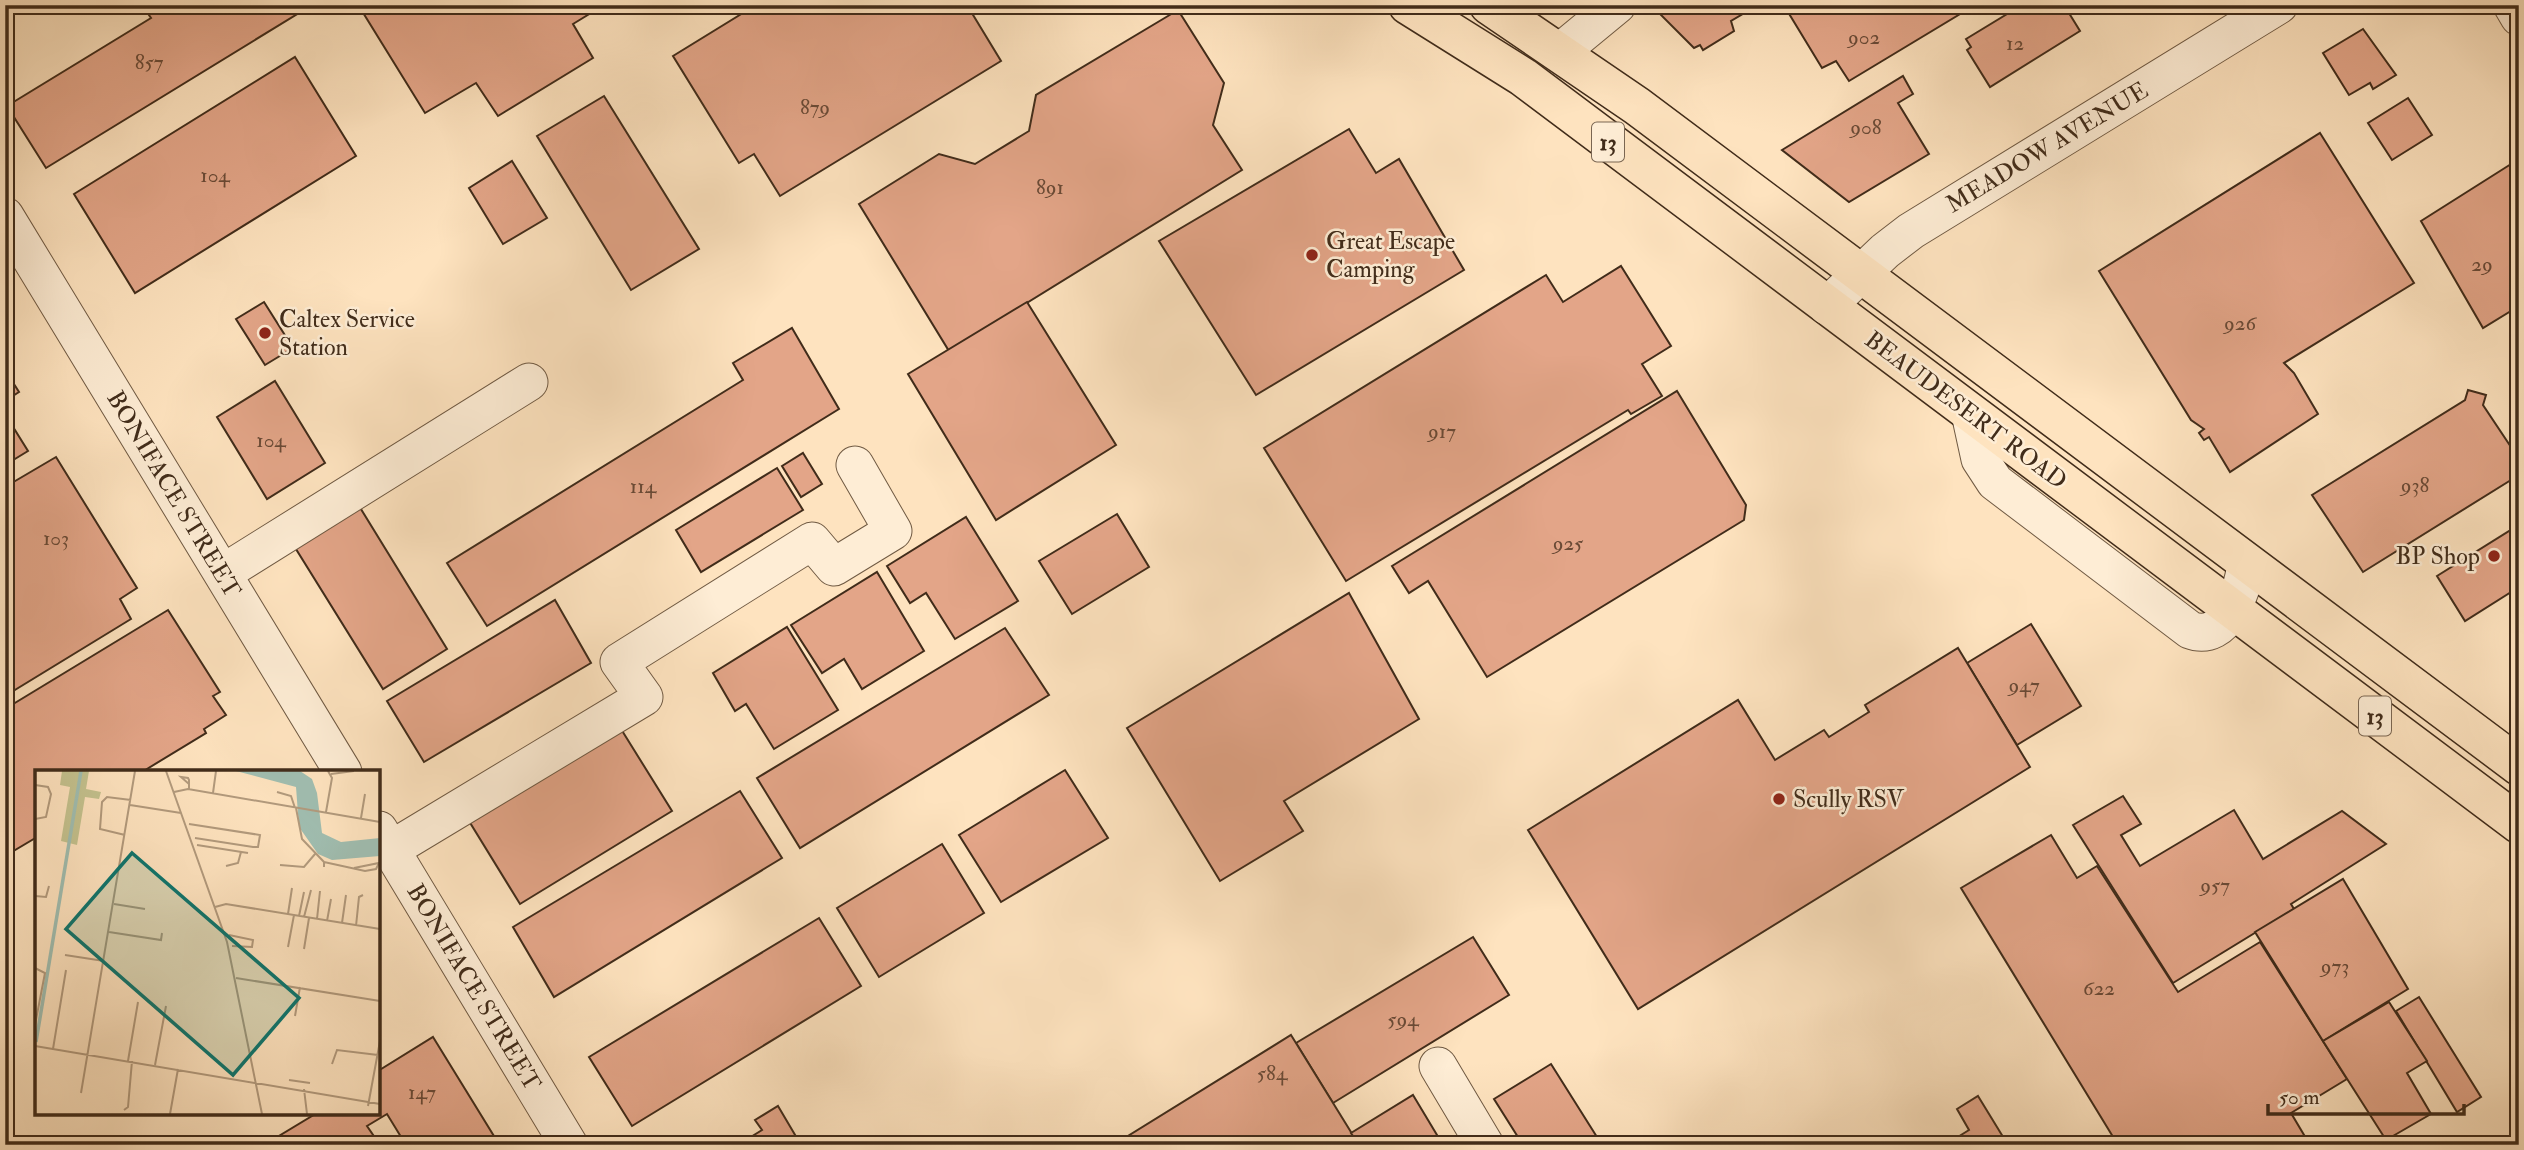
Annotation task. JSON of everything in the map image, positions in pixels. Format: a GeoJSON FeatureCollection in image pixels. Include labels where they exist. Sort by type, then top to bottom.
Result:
{"type":"FeatureCollection","features":[{"type":"Feature","properties":{"kind":"highway","name":"BEAUDESERT ROAD"},"geometry":{"type":"LineString","coordinates":[[1408,5],[1523,78],[2519,824]]}},
{"type":"Feature","properties":{"kind":"highway","name":"BEAUDESERT ROAD"},"geometry":{"type":"LineString","coordinates":[[1489,5],[1560,52],[1860,273],[2519,766]]}},
{"type":"Feature","properties":{"kind":"street"},"geometry":{"type":"LineString","coordinates":[[1560,52],[1617,5]]}},
{"type":"Feature","properties":{"kind":"street","name":"MEADOW AVENUE"},"geometry":{"type":"LineString","coordinates":[[1827,306],[1885,250],[1931,218],[2279,5]]}},
{"type":"Feature","properties":{"kind":"street"},"geometry":{"type":"LineString","coordinates":[[2512,5],[2519,17]]}},
{"type":"Feature","properties":{"kind":"street","name":"BONIFACE STREET"},"geometry":{"type":"LineString","coordinates":[[5,216],[342,770]]}},
{"type":"Feature","properties":{"kind":"street"},"geometry":{"type":"LineString","coordinates":[[222,573],[529,382]]}},
{"type":"Feature","properties":{"kind":"street"},"geometry":{"type":"LineString","coordinates":[[384,840],[644,697],[619,662],[812,541],[834,567],[893,531],[855,465]]}},
{"type":"Feature","properties":{"kind":"street"},"geometry":{"type":"LineString","coordinates":[[2232,609],[2243,587],[2246,563]]}},
{"type":"Feature","properties":{"kind":"street","name":"BONIFACE STREET"},"geometry":{"type":"LineString","coordinates":[[384,840],[568,1144]]}},
{"type":"Feature","properties":{"kind":"street"},"geometry":{"type":"LineString","coordinates":[[1438,1066],[1485,1145]]}},
{"type":"Feature","properties":{"kind":"building"},"geometry":{"type":"Polygon","coordinates":[[[142,5],[312,5],[46,168],[7,106],[151,18],[142,5]]]}},
{"type":"Feature","properties":{"kind":"building"},"geometry":{"type":"Polygon","coordinates":[[[371,5],[604,5],[573,24],[593,58],[498,116],[476,83],[425,113],[362,11],[371,5]]]}},
{"type":"Feature","properties":{"kind":"building"},"geometry":{"type":"Polygon","coordinates":[[[756,5],[967,5],[1001,61],[780,196],[754,154],[739,163],[673,56],[756,5]]]}},
{"type":"Feature","properties":{"kind":"building"},"geometry":{"type":"Polygon","coordinates":[[[1666,5],[1758,5],[1731,21],[1734,31],[1703,50],[1700,45],[1694,48],[1657,11],[1666,5]]]}},
{"type":"Feature","properties":{"kind":"building"},"geometry":{"type":"Polygon","coordinates":[[[1799,5],[1975,5],[1849,81],[1836,61],[1822,68],[1788,12],[1799,5]]]}},
{"type":"Feature","properties":{"kind":"building"},"geometry":{"type":"Polygon","coordinates":[[[2022,5],[2064,5],[2080,31],[1990,87],[1967,50],[1971,47],[1966,39],[2022,5]]]}},
{"type":"Feature","properties":{"kind":"building"},"geometry":{"type":"Polygon","coordinates":[[[1178,10],[1224,83],[1213,125],[1242,170],[949,351],[859,204],[939,154],[975,164],[1029,131],[1036,95],[1178,10]]]}},
{"type":"Feature","properties":{"kind":"building"},"geometry":{"type":"Polygon","coordinates":[[[2363,29],[2396,75],[2373,89],[2370,83],[2349,95],[2323,53],[2363,29]]]}},
{"type":"Feature","properties":{"kind":"building"},"geometry":{"type":"Polygon","coordinates":[[[295,57],[356,156],[135,293],[74,194],[295,57]]]}},
{"type":"Feature","properties":{"kind":"building"},"geometry":{"type":"Polygon","coordinates":[[[1903,76],[1913,94],[1898,103],[1929,154],[1849,202],[1782,150],[1903,76]]]}},
{"type":"Feature","properties":{"kind":"building"},"geometry":{"type":"Polygon","coordinates":[[[604,96],[699,249],[631,290],[537,136],[604,96]]]}},
{"type":"Feature","properties":{"kind":"building"},"geometry":{"type":"Polygon","coordinates":[[[2408,98],[2432,135],[2392,160],[2368,123],[2408,98]]]}},
{"type":"Feature","properties":{"kind":"building","name":"Great Escape Camping"},"geometry":{"type":"Polygon","coordinates":[[[1349,129],[1376,173],[1399,159],[1464,270],[1256,395],[1159,241],[1349,129]]]}},
{"type":"Feature","properties":{"kind":"building"},"geometry":{"type":"Polygon","coordinates":[[[2320,133],[2414,283],[2284,363],[2294,373],[2318,414],[2230,472],[2209,437],[2204,440],[2199,433],[2204,429],[2191,420],[2099,271],[2320,133]]]}},
{"type":"Feature","properties":{"kind":"building"},"geometry":{"type":"Polygon","coordinates":[[[2519,159],[2519,306],[2483,328],[2421,221],[2519,159]]]}},
{"type":"Feature","properties":{"kind":"building"},"geometry":{"type":"Polygon","coordinates":[[[512,161],[547,218],[503,244],[469,188],[512,161]]]}},
{"type":"Feature","properties":{"kind":"building"},"geometry":{"type":"Polygon","coordinates":[[[1621,266],[1671,346],[1642,364],[1662,396],[1631,414],[1628,410],[1346,581],[1264,448],[1546,275],[1563,302],[1621,266]]]}},
{"type":"Feature","properties":{"kind":"building","name":"Caltex Service Station"},"geometry":{"type":"Polygon","coordinates":[[[264,302],[293,348],[265,365],[236,319],[264,302]]]}},
{"type":"Feature","properties":{"kind":"building"},"geometry":{"type":"Polygon","coordinates":[[[1027,302],[1116,445],[996,520],[908,374],[1027,302]]]}},
{"type":"Feature","properties":{"kind":"building"},"geometry":{"type":"Polygon","coordinates":[[[792,328],[839,409],[487,626],[447,563],[743,380],[733,363],[792,328]]]}},
{"type":"Feature","properties":{"kind":"building"},"geometry":{"type":"Polygon","coordinates":[[[5,370],[19,392],[5,401],[5,370]]]}},
{"type":"Feature","properties":{"kind":"building"},"geometry":{"type":"Polygon","coordinates":[[[275,381],[325,463],[267,499],[217,417],[275,381]]]}},
{"type":"Feature","properties":{"kind":"building"},"geometry":{"type":"Polygon","coordinates":[[[2468,390],[2486,395],[2483,405],[2519,459],[2519,475],[2363,572],[2312,495],[2465,400],[2468,390]]]}},
{"type":"Feature","properties":{"kind":"building"},"geometry":{"type":"Polygon","coordinates":[[[1677,391],[1746,505],[1744,520],[1487,677],[1428,581],[1409,593],[1392,566],[1677,391]]]}},
{"type":"Feature","properties":{"kind":"building"},"geometry":{"type":"Polygon","coordinates":[[[5,414],[28,451],[5,465],[5,414]]]}},
{"type":"Feature","properties":{"kind":"building"},"geometry":{"type":"Polygon","coordinates":[[[803,453],[822,484],[801,497],[782,466],[803,453]]]}},
{"type":"Feature","properties":{"kind":"building"},"geometry":{"type":"Polygon","coordinates":[[[56,457],[137,588],[120,599],[131,619],[5,696],[5,487],[56,457]]]}},
{"type":"Feature","properties":{"kind":"building"},"geometry":{"type":"Polygon","coordinates":[[[777,468],[803,510],[701,572],[676,530],[777,468]]]}},
{"type":"Feature","properties":{"kind":"building"},"geometry":{"type":"Polygon","coordinates":[[[356,501],[447,649],[383,689],[291,541],[356,501]]]}},
{"type":"Feature","properties":{"kind":"building"},"geometry":{"type":"Polygon","coordinates":[[[1117,514],[1149,567],[1072,614],[1039,561],[1117,514]]]}},
{"type":"Feature","properties":{"kind":"building"},"geometry":{"type":"Polygon","coordinates":[[[966,517],[1018,601],[955,639],[926,593],[910,603],[887,566],[966,517]]]}},
{"type":"Feature","properties":{"kind":"building","name":"BP Shop"},"geometry":{"type":"Polygon","coordinates":[[[2514,528],[2519,536],[2519,587],[2465,621],[2437,576],[2514,528]]]}},
{"type":"Feature","properties":{"kind":"building"},"geometry":{"type":"Polygon","coordinates":[[[877,572],[924,651],[862,689],[844,659],[822,673],[791,625],[877,572]]]}},
{"type":"Feature","properties":{"kind":"building"},"geometry":{"type":"Polygon","coordinates":[[[1349,593],[1419,719],[1284,801],[1303,831],[1220,881],[1127,728],[1349,593]]]}},
{"type":"Feature","properties":{"kind":"building"},"geometry":{"type":"Polygon","coordinates":[[[555,600],[591,663],[424,762],[387,701],[555,600]]]}},
{"type":"Feature","properties":{"kind":"building"},"geometry":{"type":"Polygon","coordinates":[[[168,610],[220,692],[213,696],[226,715],[204,729],[206,733],[145,770],[35,770],[35,838],[5,856],[5,709],[168,610]]]}},
{"type":"Feature","properties":{"kind":"building"},"geometry":{"type":"Polygon","coordinates":[[[2031,624],[2081,706],[2017,745],[1967,663],[2031,624]]]}},
{"type":"Feature","properties":{"kind":"building"},"geometry":{"type":"Polygon","coordinates":[[[787,627],[838,710],[774,749],[746,704],[735,711],[713,673],[787,627]]]}},
{"type":"Feature","properties":{"kind":"building"},"geometry":{"type":"Polygon","coordinates":[[[1005,628],[1049,695],[800,848],[757,778],[1005,628]]]}},
{"type":"Feature","properties":{"kind":"building","name":"Scully RSV"},"geometry":{"type":"Polygon","coordinates":[[[1958,648],[2030,767],[1638,1009],[1528,830],[1738,700],[1775,760],[1824,730],[1829,737],[1869,712],[1865,705],[1958,648]]]}},
{"type":"Feature","properties":{"kind":"building"},"geometry":{"type":"Polygon","coordinates":[[[621,729],[672,811],[520,904],[469,821],[621,729]]]}},
{"type":"Feature","properties":{"kind":"building"},"geometry":{"type":"Polygon","coordinates":[[[1065,770],[1108,838],[1001,902],[959,835],[1065,770]]]}},
{"type":"Feature","properties":{"kind":"building"},"geometry":{"type":"Polygon","coordinates":[[[740,791],[782,858],[554,997],[513,927],[740,791]]]}},
{"type":"Feature","properties":{"kind":"building"},"geometry":{"type":"Polygon","coordinates":[[[2123,796],[2141,824],[2121,835],[2140,866],[2234,810],[2263,859],[2342,811],[2386,844],[2291,904],[2294,909],[2173,983],[2073,825],[2123,796]]]}},
{"type":"Feature","properties":{"kind":"building"},"geometry":{"type":"Polygon","coordinates":[[[2051,835],[2077,878],[2097,866],[2178,992],[2260,942],[2347,1079],[2291,1113],[2310,1145],[2118,1145],[1961,888],[2051,835]]]}},
{"type":"Feature","properties":{"kind":"building"},"geometry":{"type":"Polygon","coordinates":[[[942,844],[984,913],[879,977],[837,908],[942,844]]]}},
{"type":"Feature","properties":{"kind":"building"},"geometry":{"type":"Polygon","coordinates":[[[2343,879],[2408,989],[2323,1041],[2255,932],[2343,879]]]}},
{"type":"Feature","properties":{"kind":"building"},"geometry":{"type":"Polygon","coordinates":[[[819,918],[861,986],[632,1126],[589,1057],[819,918]]]}},
{"type":"Feature","properties":{"kind":"building"},"geometry":{"type":"Polygon","coordinates":[[[1473,937],[1509,995],[1333,1103],[1296,1043],[1473,937]]]}},
{"type":"Feature","properties":{"kind":"building"},"geometry":{"type":"Polygon","coordinates":[[[2419,997],[2481,1097],[2457,1112],[2396,1011],[2419,997]]]}},
{"type":"Feature","properties":{"kind":"building"},"geometry":{"type":"Polygon","coordinates":[[[2389,1002],[2427,1061],[2407,1073],[2431,1114],[2386,1140],[2323,1041],[2389,1002]]]}},
{"type":"Feature","properties":{"kind":"building"},"geometry":{"type":"Polygon","coordinates":[[[1291,1035],[1359,1145],[1115,1144],[1291,1035]]]}},
{"type":"Feature","properties":{"kind":"building"},"geometry":{"type":"Polygon","coordinates":[[[433,1037],[497,1141],[491,1145],[406,1145],[387,1114],[367,1126],[380,1145],[264,1145],[314,1115],[380,1115],[380,1070],[433,1037]]]}},
{"type":"Feature","properties":{"kind":"building"},"geometry":{"type":"Polygon","coordinates":[[[1551,1064],[1602,1145],[1523,1145],[1494,1099],[1551,1064]]]}},
{"type":"Feature","properties":{"kind":"building"},"geometry":{"type":"Polygon","coordinates":[[[1413,1095],[1443,1145],[1359,1145],[1351,1133],[1413,1095]]]}},
{"type":"Feature","properties":{"kind":"building"},"geometry":{"type":"Polygon","coordinates":[[[1978,1096],[2008,1145],[1945,1145],[1969,1130],[1957,1109],[1978,1096]]]}},
{"type":"Feature","properties":{"kind":"building"},"geometry":{"type":"Polygon","coordinates":[[[778,1106],[801,1145],[738,1145],[762,1130],[755,1120],[778,1106]]]}},
{"type":"Feature","properties":{"kind":"place","name":"Great Escape Camping"},"geometry":{"type":"Point","coordinates":[1312,255]}},
{"type":"Feature","properties":{"kind":"place","name":"Caltex Service Station"},"geometry":{"type":"Point","coordinates":[265,333]}},
{"type":"Feature","properties":{"kind":"place","name":"BP Shop"},"geometry":{"type":"Point","coordinates":[2494,556]}},
{"type":"Feature","properties":{"kind":"place","name":"Scully RSV"},"geometry":{"type":"Point","coordinates":[1779,799]}}]}
